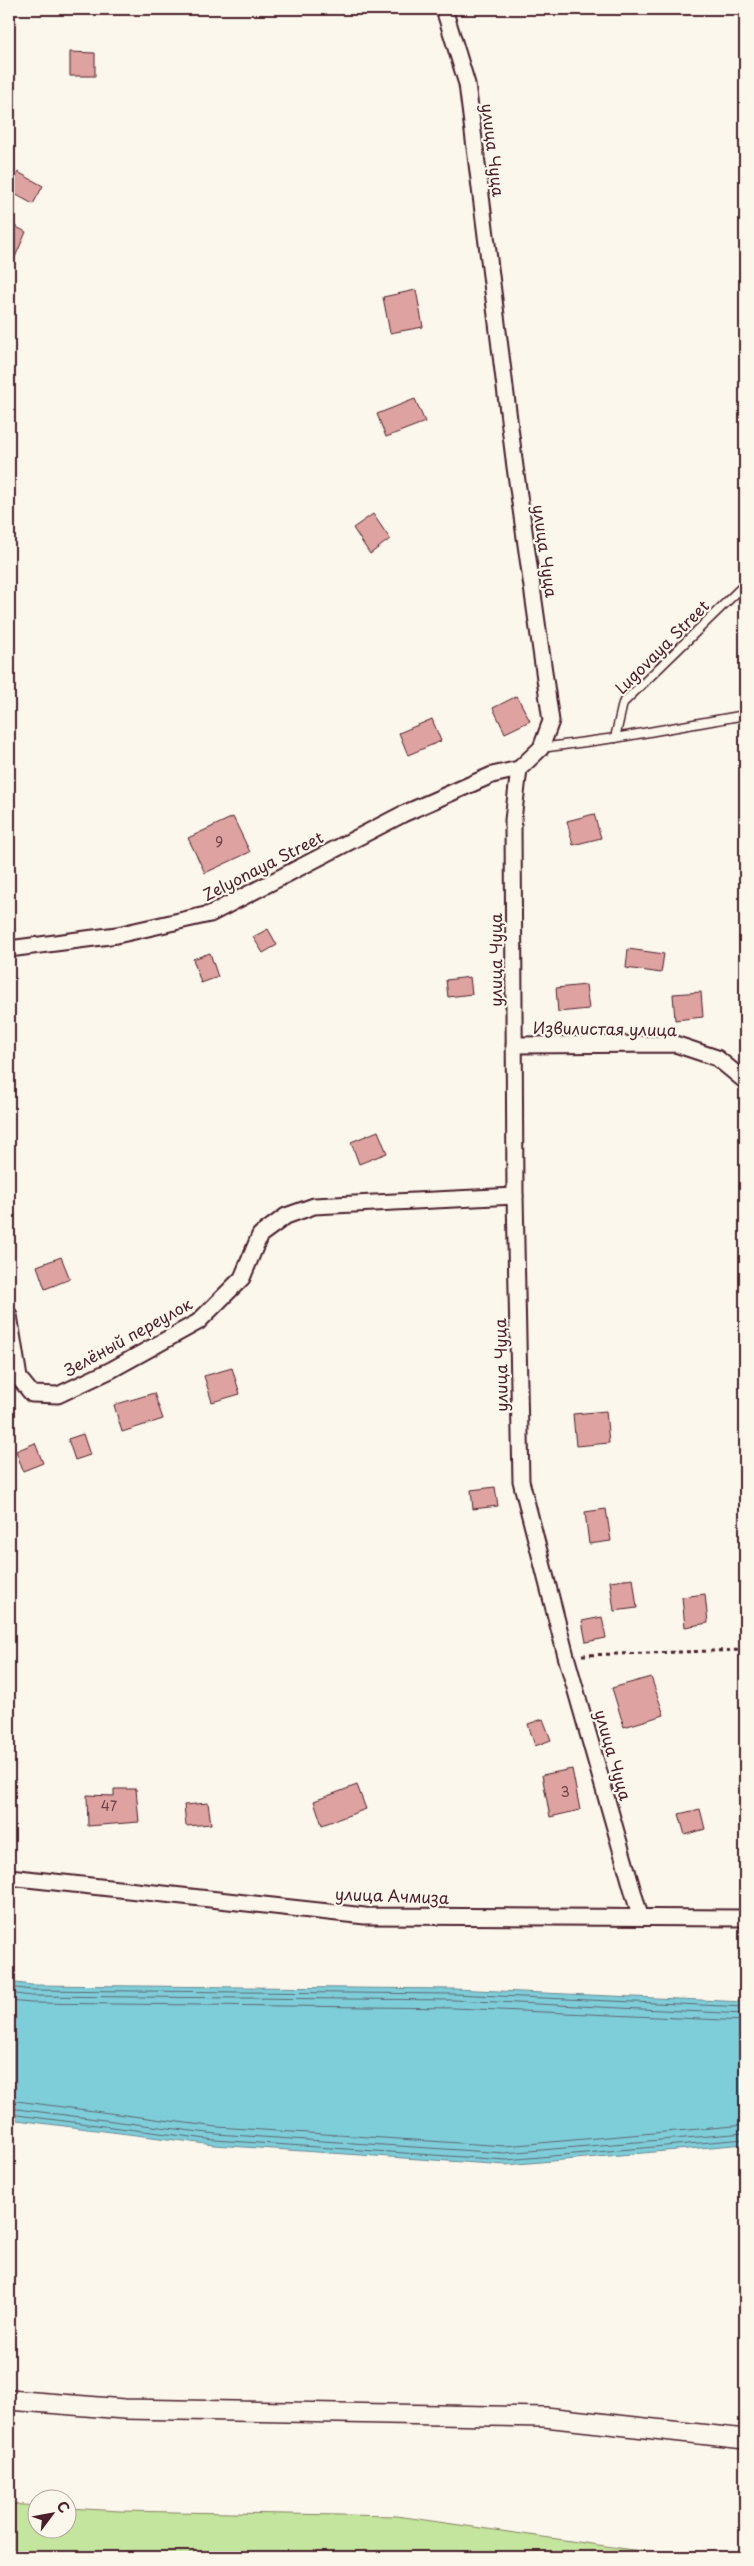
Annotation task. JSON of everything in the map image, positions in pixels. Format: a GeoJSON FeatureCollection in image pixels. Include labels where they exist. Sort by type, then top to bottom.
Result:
{"type":"FeatureCollection","features":[{"type":"Feature","properties":{"kind":"street","name":"улица Чуца"},"geometry":{"type":"LineString","coordinates":[[444,9],[467,84],[515,467],[551,721],[541,748],[519,769],[514,820],[515,1196],[522,1480],[566,1656],[640,1916]]}},
{"type":"Feature","properties":{"kind":"street","name":"Zelyonaya Street"},"geometry":{"type":"LineString","coordinates":[[9,949],[117,935],[210,914],[403,814],[492,775],[519,769]]}},
{"type":"Feature","properties":{"kind":"street","name":"Извилистая улица"},"geometry":{"type":"LineString","coordinates":[[514,1045],[675,1044],[717,1058],[745,1081]]}},
{"type":"Feature","properties":{"kind":"street","name":"Зелёный переулок"},"geometry":{"type":"LineString","coordinates":[[9,1315],[19,1378],[32,1394],[58,1395],[111,1370],[198,1322],[242,1278],[260,1234],[286,1216],[314,1206],[515,1196]]}},
{"type":"Feature","properties":{"kind":"street","name":"улица Ачмиза"},"geometry":{"type":"LineString","coordinates":[[9,1878],[365,1916],[745,1918]]}},
{"type":"Feature","properties":{"kind":"street"},"geometry":{"type":"LineString","coordinates":[[9,2400],[124,2409],[545,2417],[745,2439]]}},
{"type":"Feature","properties":{"kind":"lane","name":"Lugovaya Street"},"geometry":{"type":"LineString","coordinates":[[616,738],[623,702],[745,584]]}},
{"type":"Feature","properties":{"kind":"lane"},"geometry":{"type":"LineString","coordinates":[[541,748],[616,738],[745,715]]}},
{"type":"Feature","properties":{"kind":"path"},"geometry":{"type":"LineString","coordinates":[[566,1656],[745,1650]]}},
{"type":"Feature","properties":{"kind":"green space"},"geometry":{"type":"Polygon","coordinates":[[[9,2504],[28,2505],[28,2538],[78,2538],[78,2509],[397,2516],[682,2557],[9,2557],[9,2504]]]}},
{"type":"Feature","properties":{"kind":"water"},"geometry":{"type":"Polygon","coordinates":[[[9,1982],[31,1985],[454,1989],[745,2002],[745,2144],[506,2165],[215,2145],[9,2119],[9,1982]]]}},
{"type":"Feature","properties":{"kind":"building"},"geometry":{"type":"Polygon","coordinates":[[[70,52],[95,53],[95,76],[70,76],[70,52]]]}},
{"type":"Feature","properties":{"kind":"building"},"geometry":{"type":"Polygon","coordinates":[[[18,172],[43,186],[33,204],[9,191],[18,172]]]}},
{"type":"Feature","properties":{"kind":"building"},"geometry":{"type":"Polygon","coordinates":[[[9,223],[26,232],[9,271],[9,223]]]}},
{"type":"Feature","properties":{"kind":"building"},"geometry":{"type":"Polygon","coordinates":[[[416,290],[423,327],[390,333],[383,297],[416,290]]]}},
{"type":"Feature","properties":{"kind":"building"},"geometry":{"type":"Polygon","coordinates":[[[415,399],[425,422],[386,437],[377,414],[415,399]]]}},
{"type":"Feature","properties":{"kind":"building"},"geometry":{"type":"Polygon","coordinates":[[[373,514],[390,539],[370,554],[353,528],[373,514]]]}},
{"type":"Feature","properties":{"kind":"building"},"geometry":{"type":"Polygon","coordinates":[[[517,696],[530,721],[505,733],[493,708],[517,696]]]}},
{"type":"Feature","properties":{"kind":"building"},"geometry":{"type":"Polygon","coordinates":[[[432,719],[441,741],[408,755],[399,733],[432,719]]]}},
{"type":"Feature","properties":{"kind":"building"},"geometry":{"type":"Polygon","coordinates":[[[594,814],[601,838],[573,845],[567,821],[594,814]]]}},
{"type":"Feature","properties":{"kind":"building"},"geometry":{"type":"Polygon","coordinates":[[[233,817],[250,852],[205,873],[188,838],[233,817]]]}},
{"type":"Feature","properties":{"kind":"building"},"geometry":{"type":"Polygon","coordinates":[[[268,929],[277,945],[263,953],[253,937],[268,929]]]}},
{"type":"Feature","properties":{"kind":"building"},"geometry":{"type":"Polygon","coordinates":[[[628,949],[664,954],[661,973],[626,968],[628,949]]]}},
{"type":"Feature","properties":{"kind":"building"},"geometry":{"type":"Polygon","coordinates":[[[210,953],[218,977],[201,983],[193,959],[210,953]]]}},
{"type":"Feature","properties":{"kind":"building"},"geometry":{"type":"Polygon","coordinates":[[[470,977],[472,994],[448,997],[446,980],[470,977]]]}},
{"type":"Feature","properties":{"kind":"building"},"geometry":{"type":"Polygon","coordinates":[[[586,985],[589,1009],[558,1012],[556,988],[586,985]]]}},
{"type":"Feature","properties":{"kind":"building"},"geometry":{"type":"Polygon","coordinates":[[[701,992],[703,1017],[675,1020],[673,994],[701,992]]]}},
{"type":"Feature","properties":{"kind":"building"},"geometry":{"type":"Polygon","coordinates":[[[378,1131],[387,1153],[359,1164],[351,1142],[378,1131]]]}},
{"type":"Feature","properties":{"kind":"building"},"geometry":{"type":"Polygon","coordinates":[[[61,1257],[70,1279],[45,1289],[37,1266],[61,1257]]]}},
{"type":"Feature","properties":{"kind":"building"},"geometry":{"type":"Polygon","coordinates":[[[232,1368],[240,1394],[212,1402],[204,1376],[232,1368]]]}},
{"type":"Feature","properties":{"kind":"building"},"geometry":{"type":"Polygon","coordinates":[[[154,1393],[163,1419],[122,1432],[114,1405],[154,1393]]]}},
{"type":"Feature","properties":{"kind":"building"},"geometry":{"type":"Polygon","coordinates":[[[606,1411],[609,1443],[576,1446],[573,1414],[606,1411]]]}},
{"type":"Feature","properties":{"kind":"building"},"geometry":{"type":"Polygon","coordinates":[[[83,1434],[90,1455],[75,1460],[68,1439],[83,1434]]]}},
{"type":"Feature","properties":{"kind":"building"},"geometry":{"type":"Polygon","coordinates":[[[35,1443],[43,1463],[23,1471],[16,1451],[35,1443]]]}},
{"type":"Feature","properties":{"kind":"building"},"geometry":{"type":"Polygon","coordinates":[[[495,1487],[498,1506],[473,1509],[471,1490],[495,1487]]]}},
{"type":"Feature","properties":{"kind":"building"},"geometry":{"type":"Polygon","coordinates":[[[606,1509],[611,1541],[589,1544],[585,1512],[606,1509]]]}},
{"type":"Feature","properties":{"kind":"building"},"geometry":{"type":"Polygon","coordinates":[[[633,1578],[637,1608],[614,1611],[610,1581],[633,1578]]]}},
{"type":"Feature","properties":{"kind":"building"},"geometry":{"type":"Polygon","coordinates":[[[705,1594],[708,1623],[685,1627],[682,1597],[705,1594]]]}},
{"type":"Feature","properties":{"kind":"building"},"geometry":{"type":"Polygon","coordinates":[[[602,1617],[606,1638],[586,1642],[582,1621],[602,1617]]]}},
{"type":"Feature","properties":{"kind":"building"},"geometry":{"type":"Polygon","coordinates":[[[651,1677],[664,1715],[624,1727],[612,1688],[651,1677]]]}},
{"type":"Feature","properties":{"kind":"building"},"geometry":{"type":"Polygon","coordinates":[[[543,1719],[551,1740],[535,1746],[528,1724],[543,1719]]]}},
{"type":"Feature","properties":{"kind":"building"},"geometry":{"type":"Polygon","coordinates":[[[572,1769],[580,1810],[550,1817],[542,1775],[572,1769]]]}},
{"type":"Feature","properties":{"kind":"building"},"geometry":{"type":"Polygon","coordinates":[[[357,1785],[366,1809],[322,1825],[314,1801],[357,1785]]]}},
{"type":"Feature","properties":{"kind":"building"},"geometry":{"type":"Polygon","coordinates":[[[114,1789],[136,1789],[139,1822],[88,1826],[87,1795],[114,1796],[114,1789]]]}},
{"type":"Feature","properties":{"kind":"building"},"geometry":{"type":"Polygon","coordinates":[[[208,1803],[211,1824],[186,1826],[184,1805],[208,1803]]]}},
{"type":"Feature","properties":{"kind":"building"},"geometry":{"type":"Polygon","coordinates":[[[700,1809],[705,1829],[685,1835],[679,1814],[700,1809]]]}}]}
